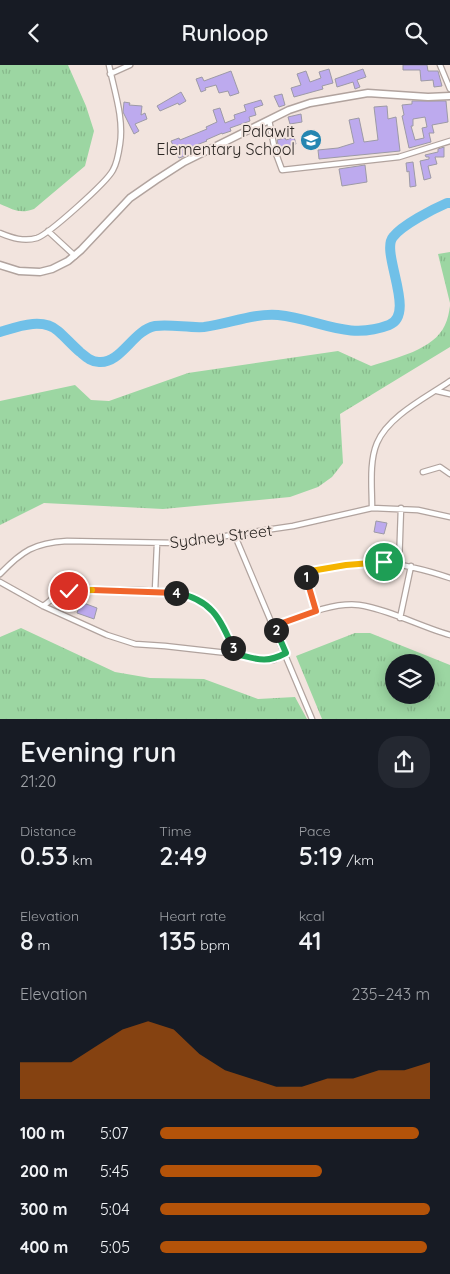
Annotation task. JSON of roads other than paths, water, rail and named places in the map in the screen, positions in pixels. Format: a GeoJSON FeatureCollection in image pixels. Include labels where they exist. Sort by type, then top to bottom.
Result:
{"type":"FeatureCollection","features":[{"type":"Feature","properties":{"kind":"street"},"geometry":{"type":"LineString","coordinates":[[0,233],[28,239],[42,236],[97,189],[113,170],[120,145],[121,127],[109,65]]}},
{"type":"Feature","properties":{"kind":"street"},"geometry":{"type":"LineString","coordinates":[[110,74],[130,65]]}},
{"type":"Feature","properties":{"kind":"street"},"geometry":{"type":"LineString","coordinates":[[440,65],[450,89]]}},
{"type":"Feature","properties":{"kind":"street"},"geometry":{"type":"LineString","coordinates":[[0,265],[19,271],[40,272],[52,269],[75,256],[130,198],[156,180],[184,163],[290,110],[310,103],[368,93],[428,97],[450,96]]}},
{"type":"Feature","properties":{"kind":"street"},"geometry":{"type":"LineString","coordinates":[[269,120],[275,151],[282,170],[399,157],[450,140]]}},
{"type":"Feature","properties":{"kind":"street"},"geometry":{"type":"LineString","coordinates":[[48,231],[75,256]]}},
{"type":"Feature","properties":{"kind":"street"},"geometry":{"type":"LineString","coordinates":[[372,508],[374,457],[377,443],[383,432],[398,416],[450,381]]}},
{"type":"Feature","properties":{"kind":"street"},"geometry":{"type":"LineString","coordinates":[[436,391],[450,394]]}},
{"type":"Feature","properties":{"kind":"street"},"geometry":{"type":"LineString","coordinates":[[423,472],[440,467],[450,474]]}},
{"type":"Feature","properties":{"kind":"street","name":"Sydney Street"},"geometry":{"type":"LineString","coordinates":[[0,574],[18,556],[36,546],[50,542],[178,543],[293,527],[372,508],[401,508],[450,517]]}},
{"type":"Feature","properties":{"kind":"street"},"geometry":{"type":"LineString","coordinates":[[399,565],[401,508]]}},
{"type":"Feature","properties":{"kind":"street"},"geometry":{"type":"LineString","coordinates":[[235,536],[286,653],[312,719]]}},
{"type":"Feature","properties":{"kind":"street"},"geometry":{"type":"LineString","coordinates":[[155,591],[157,544]]}},
{"type":"Feature","properties":{"kind":"street"},"geometry":{"type":"LineString","coordinates":[[316,611],[305,572],[346,565],[384,562],[411,566],[450,578]]}},
{"type":"Feature","properties":{"kind":"street"},"geometry":{"type":"LineString","coordinates":[[400,618],[411,566]]}},
{"type":"Feature","properties":{"kind":"street"},"geometry":{"type":"LineString","coordinates":[[0,581],[43,606],[107,635],[135,644],[236,654],[274,660],[286,653]]}},
{"type":"Feature","properties":{"kind":"street"},"geometry":{"type":"LineString","coordinates":[[43,606],[58,594],[69,591],[155,591],[183,595],[195,599],[215,612],[236,654]]}},
{"type":"Feature","properties":{"kind":"street"},"geometry":{"type":"LineString","coordinates":[[274,626],[316,611],[347,605],[358,605],[450,635]]}},
{"type":"Feature","properties":{"kind":"waterway"},"geometry":{"type":"LineString","coordinates":[[0,332],[29,324],[52,327],[87,357],[99,362],[114,358],[140,334],[155,326],[204,327],[269,315],[293,317],[346,330],[360,331],[389,325],[397,319],[400,309],[391,256],[390,245],[393,237],[403,227],[418,218],[450,203]]}},
{"type":"Feature","properties":{"kind":"place","name":"Palawit Elementary School"},"geometry":{"type":"Point","coordinates":[311,140]}}]}
